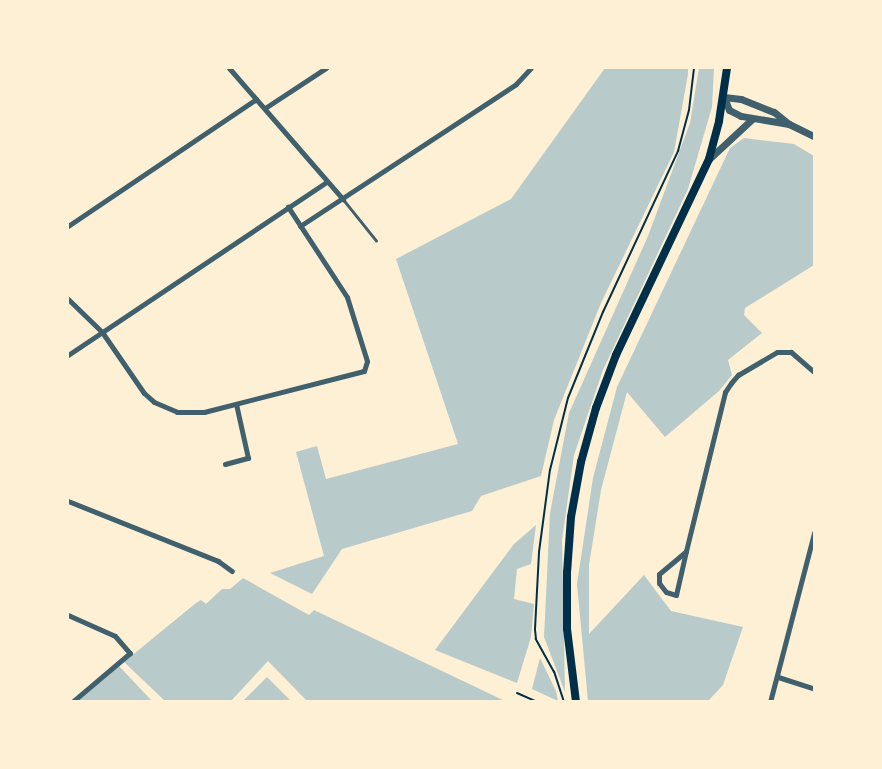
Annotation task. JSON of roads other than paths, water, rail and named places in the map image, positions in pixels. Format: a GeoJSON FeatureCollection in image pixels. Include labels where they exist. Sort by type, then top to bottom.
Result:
{"type":"FeatureCollection","features":[{"type":"Feature","properties":{"kind":"main road"},"geometry":{"type":"LineString","coordinates":[[576,702],[567,629],[567,573],[571,517],[581,462],[596,408],[616,355],[709,159],[724,98],[727,68]]}},
{"type":"Feature","properties":{"kind":"street"},"geometry":{"type":"LineString","coordinates":[[229,68],[326,182],[343,199]]}},
{"type":"Feature","properties":{"kind":"street"},"geometry":{"type":"LineString","coordinates":[[265,108],[326,68]]}},
{"type":"Feature","properties":{"kind":"street"},"geometry":{"type":"LineString","coordinates":[[300,226],[516,84],[531,68]]}},
{"type":"Feature","properties":{"kind":"street"},"geometry":{"type":"LineString","coordinates":[[724,98],[729,110],[752,119],[789,124]]}},
{"type":"Feature","properties":{"kind":"street"},"geometry":{"type":"LineString","coordinates":[[724,98],[746,101],[774,112],[789,124],[814,136]]}},
{"type":"Feature","properties":{"kind":"street"},"geometry":{"type":"LineString","coordinates":[[68,226],[256,99]]}},
{"type":"Feature","properties":{"kind":"street"},"geometry":{"type":"LineString","coordinates":[[709,159],[752,119]]}},
{"type":"Feature","properties":{"kind":"street"},"geometry":{"type":"LineString","coordinates":[[68,354],[326,182]]}},
{"type":"Feature","properties":{"kind":"street"},"geometry":{"type":"LineString","coordinates":[[68,299],[102,332],[144,393],[154,402],[176,412],[192,414],[364,370],[367,361],[347,297],[288,207]]}},
{"type":"Feature","properties":{"kind":"street"},"geometry":{"type":"LineString","coordinates":[[686,551],[659,574],[659,583],[666,592],[676,595],[725,392],[738,375],[777,352],[791,352],[814,372]]}},
{"type":"Feature","properties":{"kind":"street"},"geometry":{"type":"LineString","coordinates":[[226,464],[248,458],[236,404]]}},
{"type":"Feature","properties":{"kind":"street"},"geometry":{"type":"LineString","coordinates":[[68,501],[218,561],[232,571]]}},
{"type":"Feature","properties":{"kind":"street"},"geometry":{"type":"LineString","coordinates":[[770,702],[812,551],[814,533]]}},
{"type":"Feature","properties":{"kind":"street"},"geometry":{"type":"LineString","coordinates":[[68,615],[115,636],[130,653],[72,702]]}},
{"type":"Feature","properties":{"kind":"street"},"geometry":{"type":"LineString","coordinates":[[778,677],[814,689]]}},
{"type":"Feature","properties":{"kind":"lane"},"geometry":{"type":"LineString","coordinates":[[343,199],[376,240]]}}]}
